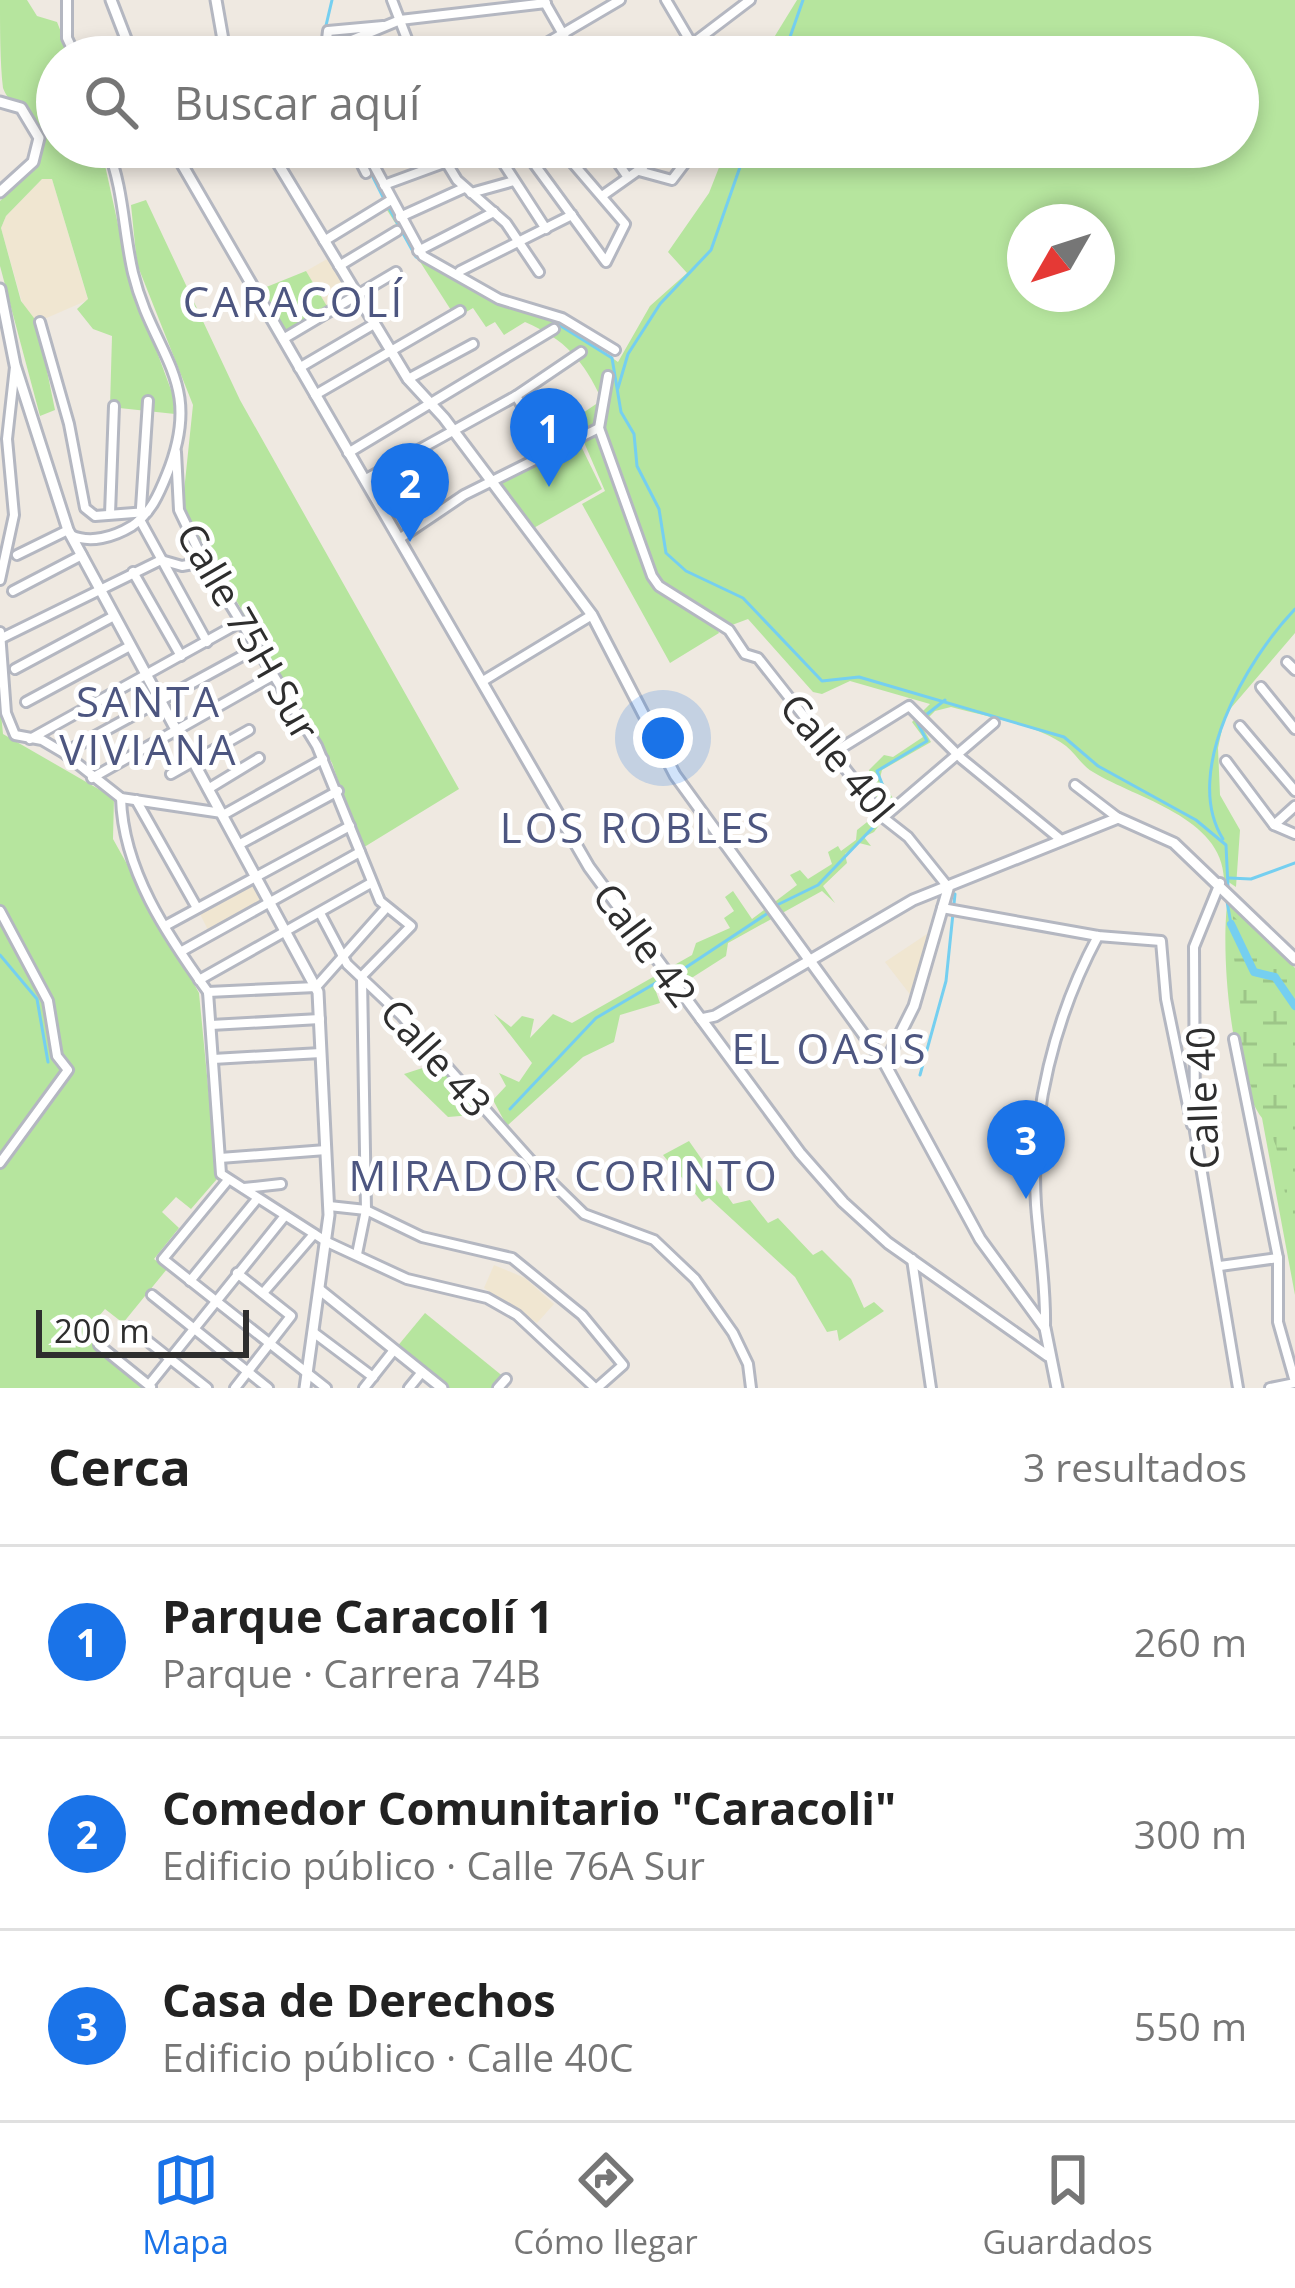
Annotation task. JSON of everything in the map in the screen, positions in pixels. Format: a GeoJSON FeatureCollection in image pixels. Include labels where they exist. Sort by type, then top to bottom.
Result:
{"type":"FeatureCollection","features":[{"type":"Feature","properties":{"kind":"street"},"geometry":{"type":"LineString","coordinates":[[67,0],[67,36]]}},
{"type":"Feature","properties":{"kind":"street"},"geometry":{"type":"LineString","coordinates":[[111,0],[125,36]]}},
{"type":"Feature","properties":{"kind":"street"},"geometry":{"type":"LineString","coordinates":[[216,0],[222,36]]}},
{"type":"Feature","properties":{"kind":"street"},"geometry":{"type":"LineString","coordinates":[[392,0],[406,36]]}},
{"type":"Feature","properties":{"kind":"street"},"geometry":{"type":"LineString","coordinates":[[363,36],[400,20],[560,0]]}},
{"type":"Feature","properties":{"kind":"street"},"geometry":{"type":"LineString","coordinates":[[546,4],[565,36],[620,0]]}},
{"type":"Feature","properties":{"kind":"street"},"geometry":{"type":"LineString","coordinates":[[685,0],[668,4],[687,36]]}},
{"type":"Feature","properties":{"kind":"street"},"geometry":{"type":"LineString","coordinates":[[703,36],[750,0]]}},
{"type":"Feature","properties":{"kind":"street"},"geometry":{"type":"LineString","coordinates":[[326,36],[328,31],[384,27]]}},
{"type":"Feature","properties":{"kind":"street"},"geometry":{"type":"LineString","coordinates":[[0,102],[16,105],[31,118],[36,134]]}},
{"type":"Feature","properties":{"kind":"street"},"geometry":{"type":"LineString","coordinates":[[0,192],[32,162],[36,152]]}},
{"type":"Feature","properties":{"kind":"street"},"geometry":{"type":"LineString","coordinates":[[17,555],[69,532],[94,540],[143,513],[176,452],[181,394],[133,272],[124,195],[114,168]]}},
{"type":"Feature","properties":{"kind":"street","name":"Calle 42"},"geometry":{"type":"LineString","coordinates":[[184,168],[529,756],[589,867],[819,1176],[865,1223],[1048,1356]]}},
{"type":"Feature","properties":{"kind":"street"},"geometry":{"type":"LineString","coordinates":[[280,168],[408,379],[452,429],[592,615],[675,775],[885,1064],[980,1239],[1045,1328]]}},
{"type":"Feature","properties":{"kind":"street"},"geometry":{"type":"LineString","coordinates":[[384,185],[430,168]]}},
{"type":"Feature","properties":{"kind":"street"},"geometry":{"type":"LineString","coordinates":[[448,168],[521,242],[539,272]]}},
{"type":"Feature","properties":{"kind":"street"},"geometry":{"type":"LineString","coordinates":[[506,168],[546,229]]}},
{"type":"Feature","properties":{"kind":"street"},"geometry":{"type":"LineString","coordinates":[[537,168],[606,262],[625,224],[578,168]]}},
{"type":"Feature","properties":{"kind":"street"},"geometry":{"type":"LineString","coordinates":[[622,168],[628,176]]}},
{"type":"Feature","properties":{"kind":"street"},"geometry":{"type":"LineString","coordinates":[[602,196],[641,168]]}},
{"type":"Feature","properties":{"kind":"street"},"geometry":{"type":"LineString","coordinates":[[639,171],[666,179],[678,176],[683,168]]}},
{"type":"Feature","properties":{"kind":"street"},"geometry":{"type":"LineString","coordinates":[[368,169],[384,185],[388,202],[418,251],[500,299],[562,319],[615,350]]}},
{"type":"Feature","properties":{"kind":"street"},"geometry":{"type":"LineString","coordinates":[[400,218],[468,191],[514,181]]}},
{"type":"Feature","properties":{"kind":"street"},"geometry":{"type":"LineString","coordinates":[[323,242],[388,202]]}},
{"type":"Feature","properties":{"kind":"street"},"geometry":{"type":"LineString","coordinates":[[418,251],[494,212]]}},
{"type":"Feature","properties":{"kind":"street"},"geometry":{"type":"LineString","coordinates":[[458,272],[572,215]]}},
{"type":"Feature","properties":{"kind":"street"},"geometry":{"type":"LineString","coordinates":[[338,266],[397,231]]}},
{"type":"Feature","properties":{"kind":"street"},"geometry":{"type":"LineString","coordinates":[[283,339],[396,272]]}},
{"type":"Feature","properties":{"kind":"street"},"geometry":{"type":"LineString","coordinates":[[0,289],[15,365],[69,532],[316,987],[329,1206],[305,1388]]}},
{"type":"Feature","properties":{"kind":"street"},"geometry":{"type":"LineString","coordinates":[[315,395],[460,311]]}},
{"type":"Feature","properties":{"kind":"street"},"geometry":{"type":"LineString","coordinates":[[40,322],[69,424],[79,494],[91,515],[143,513]]}},
{"type":"Feature","properties":{"kind":"street"},"geometry":{"type":"LineString","coordinates":[[299,368],[374,324]]}},
{"type":"Feature","properties":{"kind":"street"},"geometry":{"type":"LineString","coordinates":[[348,453],[554,329]]}},
{"type":"Feature","properties":{"kind":"street"},"geometry":{"type":"LineString","coordinates":[[408,379],[472,344]]}},
{"type":"Feature","properties":{"kind":"street"},"geometry":{"type":"LineString","coordinates":[[366,479],[516,396],[581,352]]}},
{"type":"Feature","properties":{"kind":"street"},"geometry":{"type":"LineString","coordinates":[[0,580],[14,515],[7,429],[15,365]]}},
{"type":"Feature","properties":{"kind":"street"},"geometry":{"type":"LineString","coordinates":[[399,538],[489,483],[599,428],[608,376]]}},
{"type":"Feature","properties":{"kind":"street"},"geometry":{"type":"LineString","coordinates":[[516,396],[531,421]]}},
{"type":"Feature","properties":{"kind":"street"},"geometry":{"type":"LineString","coordinates":[[148,401],[143,513],[161,560],[207,642]]}},
{"type":"Feature","properties":{"kind":"street"},"geometry":{"type":"LineString","coordinates":[[110,514],[114,406]]}},
{"type":"Feature","properties":{"kind":"street","name":"Calle 40I"},"geometry":{"type":"LineString","coordinates":[[599,428],[635,515],[642,554],[659,586],[729,630],[881,814],[949,888]]}},
{"type":"Feature","properties":{"kind":"street","name":"Calle 75H Sur"},"geometry":{"type":"LineString","coordinates":[[176,452],[179,510],[204,562],[323,760],[370,884],[386,908],[411,926],[362,976]]}},
{"type":"Feature","properties":{"kind":"street"},"geometry":{"type":"LineString","coordinates":[[13,591],[82,555]]}},
{"type":"Feature","properties":{"kind":"street"},"geometry":{"type":"LineString","coordinates":[[204,562],[182,566],[161,560],[0,636],[8,725],[15,735],[64,753],[121,798],[222,814],[323,760]]}},
{"type":"Feature","properties":{"kind":"street"},"geometry":{"type":"LineString","coordinates":[[133,572],[181,656]]}},
{"type":"Feature","properties":{"kind":"street"},"geometry":{"type":"LineString","coordinates":[[483,681],[592,615]]}},
{"type":"Feature","properties":{"kind":"street"},"geometry":{"type":"LineString","coordinates":[[15,669],[114,616]]}},
{"type":"Feature","properties":{"kind":"street"},"geometry":{"type":"LineString","coordinates":[[30,739],[239,623]]}},
{"type":"Feature","properties":{"kind":"street"},"geometry":{"type":"LineString","coordinates":[[26,702],[130,646]]}},
{"type":"Feature","properties":{"kind":"street"},"geometry":{"type":"LineString","coordinates":[[64,753],[255,649]]}},
{"type":"Feature","properties":{"kind":"street"},"geometry":{"type":"LineString","coordinates":[[92,778],[272,676]]}},
{"type":"Feature","properties":{"kind":"street"},"geometry":{"type":"LineString","coordinates":[[1261,687],[1295,729]]}},
{"type":"Feature","properties":{"kind":"street"},"geometry":{"type":"LineString","coordinates":[[833,754],[909,706],[957,754],[1060,838]]}},
{"type":"Feature","properties":{"kind":"street"},"geometry":{"type":"LineString","coordinates":[[881,814],[994,724]]}},
{"type":"Feature","properties":{"kind":"street"},"geometry":{"type":"LineString","coordinates":[[1240,726],[1295,791]]}},
{"type":"Feature","properties":{"kind":"street"},"geometry":{"type":"LineString","coordinates":[[171,774],[249,730]]}},
{"type":"Feature","properties":{"kind":"street"},"geometry":{"type":"LineString","coordinates":[[208,789],[259,758]]}},
{"type":"Feature","properties":{"kind":"street"},"geometry":{"type":"LineString","coordinates":[[1226,761],[1274,825],[1293,834]]}},
{"type":"Feature","properties":{"kind":"street"},"geometry":{"type":"LineString","coordinates":[[1075,785],[1118,818],[1174,843],[1295,958]]}},
{"type":"Feature","properties":{"kind":"street"},"geometry":{"type":"LineString","coordinates":[[240,844],[338,791]]}},
{"type":"Feature","properties":{"kind":"street"},"geometry":{"type":"LineString","coordinates":[[121,798],[124,844],[165,926],[208,992],[225,1176],[327,1242],[421,1284],[487,1298],[543,1336],[596,1388],[623,1365],[581,1315],[512,1258],[422,1238],[365,1210],[329,1206]]}},
{"type":"Feature","properties":{"kind":"street"},"geometry":{"type":"LineString","coordinates":[[136,800],[197,908]]}},
{"type":"Feature","properties":{"kind":"street"},"geometry":{"type":"LineString","coordinates":[[1274,825],[1295,806]]}},
{"type":"Feature","properties":{"kind":"street"},"geometry":{"type":"LineString","coordinates":[[701,1019],[882,916],[1060,838],[1118,818]]}},
{"type":"Feature","properties":{"kind":"street"},"geometry":{"type":"LineString","coordinates":[[165,926],[350,826]]}},
{"type":"Feature","properties":{"kind":"street"},"geometry":{"type":"LineString","coordinates":[[182,952],[360,852]]}},
{"type":"Feature","properties":{"kind":"street"},"geometry":{"type":"LineString","coordinates":[[200,980],[370,884]]}},
{"type":"Feature","properties":{"kind":"street","name":"Calle 40"},"geometry":{"type":"LineString","coordinates":[[1222,885],[1194,947],[1196,1131],[1238,1388]]}},
{"type":"Feature","properties":{"kind":"street"},"geometry":{"type":"LineString","coordinates":[[885,1064],[914,1006],[949,888]]}},
{"type":"Feature","properties":{"kind":"street"},"geometry":{"type":"LineString","coordinates":[[208,992],[316,987],[386,908]]}},
{"type":"Feature","properties":{"kind":"street"},"geometry":{"type":"LineString","coordinates":[[945,910],[1097,936],[1161,941],[1168,1015],[1196,1131]]}},
{"type":"Feature","properties":{"kind":"street"},"geometry":{"type":"LineString","coordinates":[[0,911],[48,1001],[57,1056],[68,1070],[0,1163]]}},
{"type":"Feature","properties":{"kind":"street","name":"Calle 43"},"geometry":{"type":"LineString","coordinates":[[320,913],[342,957],[584,1214],[654,1240],[695,1279],[733,1333],[748,1364],[751,1388]]}},
{"type":"Feature","properties":{"kind":"street"},"geometry":{"type":"LineString","coordinates":[[1057,1388],[1048,1356],[1036,1204],[1043,1088],[1083,962],[1097,936]]}},
{"type":"Feature","properties":{"kind":"street"},"geometry":{"type":"LineString","coordinates":[[357,1254],[365,1210],[362,976]]}},
{"type":"Feature","properties":{"kind":"street"},"geometry":{"type":"LineString","coordinates":[[211,1025],[320,1019]]}},
{"type":"Feature","properties":{"kind":"street"},"geometry":{"type":"LineString","coordinates":[[1234,1039],[1278,1258],[1278,1322],[1295,1382],[1270,1388]]}},
{"type":"Feature","properties":{"kind":"street"},"geometry":{"type":"LineString","coordinates":[[213,1059],[322,1053]]}},
{"type":"Feature","properties":{"kind":"street"},"geometry":{"type":"LineString","coordinates":[[220,1158],[326,1150]]}},
{"type":"Feature","properties":{"kind":"street"},"geometry":{"type":"LineString","coordinates":[[225,1176],[163,1259],[326,1388]]}},
{"type":"Feature","properties":{"kind":"street"},"geometry":{"type":"LineString","coordinates":[[243,1189],[280,1184]]}},
{"type":"Feature","properties":{"kind":"street"},"geometry":{"type":"LineString","coordinates":[[190,1281],[257,1198]]}},
{"type":"Feature","properties":{"kind":"street"},"geometry":{"type":"LineString","coordinates":[[99,1345],[151,1386],[284,1217]]}},
{"type":"Feature","properties":{"kind":"street"},"geometry":{"type":"LineString","coordinates":[[262,1293],[314,1234]]}},
{"type":"Feature","properties":{"kind":"street"},"geometry":{"type":"LineString","coordinates":[[912,1258],[932,1388]]}},
{"type":"Feature","properties":{"kind":"street"},"geometry":{"type":"LineString","coordinates":[[1219,1266],[1278,1258]]}},
{"type":"Feature","properties":{"kind":"street"},"geometry":{"type":"LineString","coordinates":[[235,1388],[291,1316],[237,1273]]}},
{"type":"Feature","properties":{"kind":"street"},"geometry":{"type":"LineString","coordinates":[[320,1290],[442,1388]]}},
{"type":"Feature","properties":{"kind":"street"},"geometry":{"type":"LineString","coordinates":[[152,1294],[268,1388]]}},
{"type":"Feature","properties":{"kind":"street"},"geometry":{"type":"LineString","coordinates":[[130,1327],[207,1388]]}},
{"type":"Feature","properties":{"kind":"street"},"geometry":{"type":"LineString","coordinates":[[313,1332],[374,1377]]}},
{"type":"Feature","properties":{"kind":"street"},"geometry":{"type":"LineString","coordinates":[[364,1388],[394,1350]]}},
{"type":"Feature","properties":{"kind":"street"},"geometry":{"type":"LineString","coordinates":[[409,1388],[422,1372]]}},
{"type":"Feature","properties":{"kind":"street"},"geometry":{"type":"LineString","coordinates":[[499,1388],[506,1379]]}},
{"type":"Feature","properties":{"kind":"shaded area"},"geometry":{"type":"Polygon","coordinates":[[[42,179],[52,179],[88,300],[35,323],[22,302],[1,228],[6,216],[42,179]]]}},
{"type":"Feature","properties":{"kind":"shaded area"},"geometry":{"type":"Polygon","coordinates":[[[329,258],[350,295],[328,308],[306,271],[329,258]]]}},
{"type":"Feature","properties":{"kind":"shaded area"},"geometry":{"type":"Polygon","coordinates":[[[252,879],[265,901],[209,932],[197,908],[252,879]]]}},
{"type":"Feature","properties":{"kind":"shaded area"},"geometry":{"type":"Polygon","coordinates":[[[930,932],[912,997],[885,962],[930,932]]]}},
{"type":"Feature","properties":{"kind":"shaded area"},"geometry":{"type":"Polygon","coordinates":[[[494,1265],[525,1278],[554,1304],[537,1323],[484,1288],[494,1265]]]}},
{"type":"Feature","properties":{"kind":"green space"},"geometry":{"type":"Polygon","coordinates":[[[0,0],[27,0],[37,16],[57,22],[63,36],[36,36],[36,123],[3,88],[0,0]]]}},
{"type":"Feature","properties":{"kind":"green space"},"geometry":{"type":"Polygon","coordinates":[[[797,0],[1295,0],[1295,633],[1225,715],[1218,748],[1220,795],[1240,830],[1236,887],[1224,879],[1220,858],[1193,825],[1093,772],[1054,738],[951,707],[935,711],[921,725],[931,742],[882,770],[880,778],[896,803],[874,832],[864,837],[871,846],[859,843],[845,854],[847,863],[823,886],[835,903],[822,891],[728,943],[726,956],[690,979],[654,986],[660,1003],[620,1015],[614,1042],[583,1057],[507,1126],[493,1100],[506,1086],[499,1073],[519,1082],[532,1063],[494,1014],[511,1027],[522,1016],[534,1019],[530,1038],[553,1014],[572,1023],[692,955],[696,943],[730,928],[724,918],[734,911],[725,897],[733,891],[752,919],[797,885],[790,875],[800,870],[808,879],[832,864],[828,852],[838,846],[841,851],[856,840],[857,830],[881,811],[861,785],[871,780],[869,770],[884,755],[893,757],[923,737],[912,722],[930,704],[850,681],[822,694],[813,692],[748,619],[732,625],[709,611],[719,633],[670,663],[582,504],[605,491],[574,419],[602,400],[588,374],[562,344],[525,322],[504,335],[495,322],[486,327],[473,308],[456,318],[385,207],[390,204],[416,251],[508,307],[557,319],[618,362],[650,306],[687,273],[668,252],[709,193],[719,168],[1259,168],[1259,36],[775,36],[797,0]]]}},
{"type":"Feature","properties":{"kind":"green space"},"geometry":{"type":"Polygon","coordinates":[[[36,165],[106,168],[130,279],[174,398],[175,414],[110,407],[112,336],[93,329],[77,309],[88,299],[52,179],[42,179],[6,216],[1,228],[21,301],[37,322],[55,410],[40,416],[0,266],[0,201],[36,165]]]}},
{"type":"Feature","properties":{"kind":"green space"},"geometry":{"type":"Polygon","coordinates":[[[146,200],[240,400],[459,789],[361,849],[332,763],[190,522],[183,501],[193,405],[137,264],[131,205],[146,200]]]}},
{"type":"Feature","properties":{"kind":"green space"},"geometry":{"type":"Polygon","coordinates":[[[306,271],[328,308],[284,336],[259,290],[306,271]]]}},
{"type":"Feature","properties":{"kind":"green space"},"geometry":{"type":"Polygon","coordinates":[[[580,444],[602,489],[532,529],[495,485],[580,444]]]}},
{"type":"Feature","properties":{"kind":"green space"},"geometry":{"type":"Polygon","coordinates":[[[0,703],[3,734],[114,798],[113,839],[199,993],[217,1179],[191,1209],[176,1197],[162,1212],[179,1228],[154,1259],[167,1269],[123,1323],[105,1309],[83,1335],[148,1388],[0,1388],[0,703]]]}},
{"type":"Feature","properties":{"kind":"green space"},"geometry":{"type":"Polygon","coordinates":[[[1228,897],[1295,968],[1295,1295],[1262,1118],[1235,1043],[1225,948],[1228,897]]]}},
{"type":"Feature","properties":{"kind":"green space"},"geometry":{"type":"Polygon","coordinates":[[[1227,910],[1295,976],[1295,1245],[1276,1146],[1243,1067],[1240,999],[1227,910]]]}},
{"type":"Feature","properties":{"kind":"green space"},"geometry":{"type":"Polygon","coordinates":[[[438,1063],[484,1114],[448,1117],[404,1074],[438,1063]]]}},
{"type":"Feature","properties":{"kind":"green space"},"geometry":{"type":"Polygon","coordinates":[[[689,1141],[733,1204],[750,1200],[768,1223],[778,1218],[813,1255],[822,1250],[851,1279],[864,1308],[874,1302],[884,1311],[839,1341],[837,1330],[827,1332],[795,1277],[709,1198],[702,1202],[663,1155],[689,1141]]]}},
{"type":"Feature","properties":{"kind":"green space"},"geometry":{"type":"Polygon","coordinates":[[[425,1313],[505,1378],[497,1388],[445,1388],[396,1348],[425,1313]]]}},
{"type":"Feature","properties":{"kind":"waterway"},"geometry":{"type":"LineString","coordinates":[[324,36],[332,0]]}},
{"type":"Feature","properties":{"kind":"waterway"},"geometry":{"type":"LineString","coordinates":[[790,36],[803,0]]}},
{"type":"Feature","properties":{"kind":"waterway"},"geometry":{"type":"LineString","coordinates":[[368,168],[384,199]]}},
{"type":"Feature","properties":{"kind":"waterway"},"geometry":{"type":"LineString","coordinates":[[618,388],[628,354],[660,304],[711,250],[740,168]]}},
{"type":"Feature","properties":{"kind":"waterway"},"geometry":{"type":"LineString","coordinates":[[389,208],[416,257],[442,271]]}},
{"type":"Feature","properties":{"kind":"waterway"},"geometry":{"type":"LineString","coordinates":[[492,299],[527,311]]}},
{"type":"Feature","properties":{"kind":"waterway"},"geometry":{"type":"LineString","coordinates":[[548,318],[612,358],[621,412],[634,434],[637,466],[659,509],[666,553],[686,571],[743,598],[822,681],[859,677],[1064,737],[1098,766],[1196,820],[1226,845],[1228,887]]}},
{"type":"Feature","properties":{"kind":"waterway"},"geometry":{"type":"LineString","coordinates":[[1223,839],[1212,812],[1210,782],[1225,718],[1258,657],[1295,609]]}},
{"type":"Feature","properties":{"kind":"waterway"},"geometry":{"type":"LineString","coordinates":[[775,906],[818,885],[880,820],[887,796],[877,771],[927,741],[917,722],[945,700]]}},
{"type":"Feature","properties":{"kind":"waterway"},"geometry":{"type":"LineString","coordinates":[[1229,878],[1251,879],[1295,863]]}},
{"type":"Feature","properties":{"kind":"waterway"},"geometry":{"type":"LineString","coordinates":[[920,1075],[946,981],[955,894]]}},
{"type":"Feature","properties":{"kind":"waterway"},"geometry":{"type":"LineString","coordinates":[[1226,896],[1231,924]]}},
{"type":"Feature","properties":{"kind":"waterway"},"geometry":{"type":"LineString","coordinates":[[685,968],[768,913]]}},
{"type":"Feature","properties":{"kind":"waterway"},"geometry":{"type":"LineString","coordinates":[[1231,924],[1254,972],[1275,977],[1295,1006]]}},
{"type":"Feature","properties":{"kind":"waterway"},"geometry":{"type":"LineString","coordinates":[[0,955],[37,999],[48,1062]]}},
{"type":"Feature","properties":{"kind":"waterway"},"geometry":{"type":"LineString","coordinates":[[510,1109],[596,1018],[659,981]]}},
{"type":"Feature","properties":{"kind":"place","name":"Parque Caracolí 1"},"geometry":{"type":"Point","coordinates":[549,487]}},
{"type":"Feature","properties":{"kind":"place","name":"Comedor Comunitario \"Caracoli\""},"geometry":{"type":"Point","coordinates":[410,542]}},
{"type":"Feature","properties":{"kind":"place","name":"Casa de Derechos"},"geometry":{"type":"Point","coordinates":[1026,1199]}},
{"type":"Feature","properties":{"kind":"district","name":"CARACOLÍ"},"geometry":{"type":"Point","coordinates":[294,300]}},
{"type":"Feature","properties":{"kind":"district","name":"SANTA VIVIANA"},"geometry":{"type":"Point","coordinates":[149,724]}},
{"type":"Feature","properties":{"kind":"district","name":"LOS ROBLES"},"geometry":{"type":"Point","coordinates":[636,826]}},
{"type":"Feature","properties":{"kind":"district","name":"EL OASIS"},"geometry":{"type":"Point","coordinates":[830,1047]}},
{"type":"Feature","properties":{"kind":"district","name":"MIRADOR CORINTO"},"geometry":{"type":"Point","coordinates":[564,1174]}}]}
